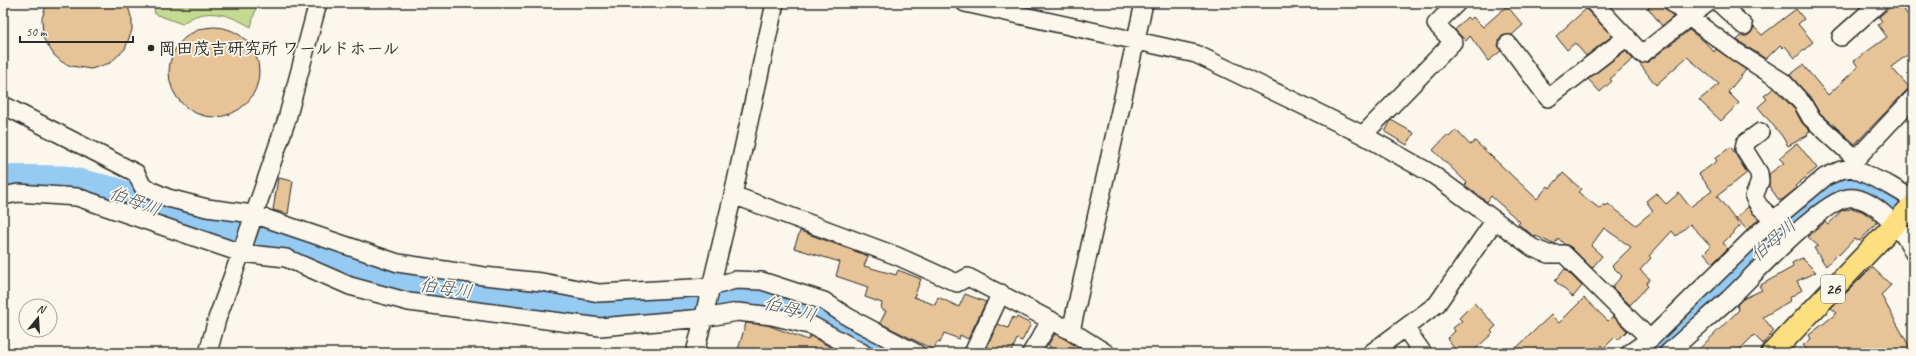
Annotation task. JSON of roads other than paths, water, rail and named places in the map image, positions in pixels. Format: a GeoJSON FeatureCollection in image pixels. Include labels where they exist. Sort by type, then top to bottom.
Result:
{"type":"FeatureCollection","features":[{"type":"Feature","properties":{"kind":"main road","name":"26"},"geometry":{"type":"LineString","coordinates":[[1772,353],[1913,205]]}},
{"type":"Feature","properties":{"kind":"street"},"geometry":{"type":"LineString","coordinates":[[208,353],[216,319],[241,253],[253,214],[287,119],[318,3]]}},
{"type":"Feature","properties":{"kind":"street"},"geometry":{"type":"LineString","coordinates":[[695,353],[775,3]]}},
{"type":"Feature","properties":{"kind":"street"},"geometry":{"type":"LineString","coordinates":[[965,3],[1196,54],[1363,135],[1432,174],[1533,248],[1548,254],[1564,254],[1650,339]]}},
{"type":"Feature","properties":{"kind":"street"},"geometry":{"type":"LineString","coordinates":[[1071,331],[1144,3]]}},
{"type":"Feature","properties":{"kind":"street"},"geometry":{"type":"LineString","coordinates":[[1363,135],[1453,42],[1436,24],[1457,3]]}},
{"type":"Feature","properties":{"kind":"street"},"geometry":{"type":"LineString","coordinates":[[1594,3],[1642,54],[1708,3]]}},
{"type":"Feature","properties":{"kind":"street"},"geometry":{"type":"LineString","coordinates":[[1673,3],[1689,17],[1735,51],[1783,82],[1803,104],[1811,118],[1854,164],[1913,199]]}},
{"type":"Feature","properties":{"kind":"street"},"geometry":{"type":"LineString","coordinates":[[1719,3],[1744,26]]}},
{"type":"Feature","properties":{"kind":"street"},"geometry":{"type":"LineString","coordinates":[[1841,38],[1879,3]]}},
{"type":"Feature","properties":{"kind":"street"},"geometry":{"type":"LineString","coordinates":[[1508,44],[1548,98],[1627,37]]}},
{"type":"Feature","properties":{"kind":"street"},"geometry":{"type":"LineString","coordinates":[[1630,353],[1650,339],[1757,234],[1825,177],[1854,164],[1913,98]]}},
{"type":"Feature","properties":{"kind":"street"},"geometry":{"type":"LineString","coordinates":[[3,105],[136,172],[143,187],[168,198],[207,208],[253,214],[398,263],[484,276],[542,282],[599,293],[707,302],[738,312],[772,316],[813,326],[863,353]]}},
{"type":"Feature","properties":{"kind":"street"},"geometry":{"type":"LineString","coordinates":[[1760,132],[1745,143],[1744,149],[1759,173],[1760,181],[1754,197],[1759,206],[1774,220]]}},
{"type":"Feature","properties":{"kind":"street"},"geometry":{"type":"LineString","coordinates":[[3,196],[18,193],[77,197],[241,253],[286,258],[350,286],[416,303],[600,327],[707,302],[735,280],[762,281],[824,300],[848,317],[916,353]]}},
{"type":"Feature","properties":{"kind":"street"},"geometry":{"type":"LineString","coordinates":[[732,195],[897,256],[957,283],[968,277],[1000,292],[1071,331],[1106,353]]}},
{"type":"Feature","properties":{"kind":"street"},"geometry":{"type":"LineString","coordinates":[[1668,353],[1729,298],[1799,231],[1820,213],[1842,199],[1856,198],[1879,210],[1894,224],[1913,252]]}},
{"type":"Feature","properties":{"kind":"street"},"geometry":{"type":"LineString","coordinates":[[1371,353],[1437,304],[1495,220]]}},
{"type":"Feature","properties":{"kind":"street"},"geometry":{"type":"LineString","coordinates":[[973,353],[1000,292]]}},
{"type":"Feature","properties":{"kind":"street"},"geometry":{"type":"LineString","coordinates":[[1031,353],[1051,320]]}},
{"type":"Feature","properties":{"kind":"street"},"geometry":{"type":"LineString","coordinates":[[1405,328],[1422,353]]}},
{"type":"Feature","properties":{"kind":"waterway","name":"伯母川"},"geometry":{"type":"LineString","coordinates":[[3,178],[64,179],[116,191],[166,213],[232,232],[288,242],[358,270],[393,281],[520,301],[617,312],[760,299],[788,305],[816,314],[893,353]]}},
{"type":"Feature","properties":{"kind":"waterway","name":"伯母川"},"geometry":{"type":"LineString","coordinates":[[1644,353],[1680,325],[1737,274],[1791,222],[1836,186],[1846,183],[1856,184],[1874,190],[1891,201],[1913,221]]}},
{"type":"Feature","properties":{"kind":"place","name":"岡田茂吉研究所 ワールドホール"},"geometry":{"type":"Point","coordinates":[151,48]}}]}
